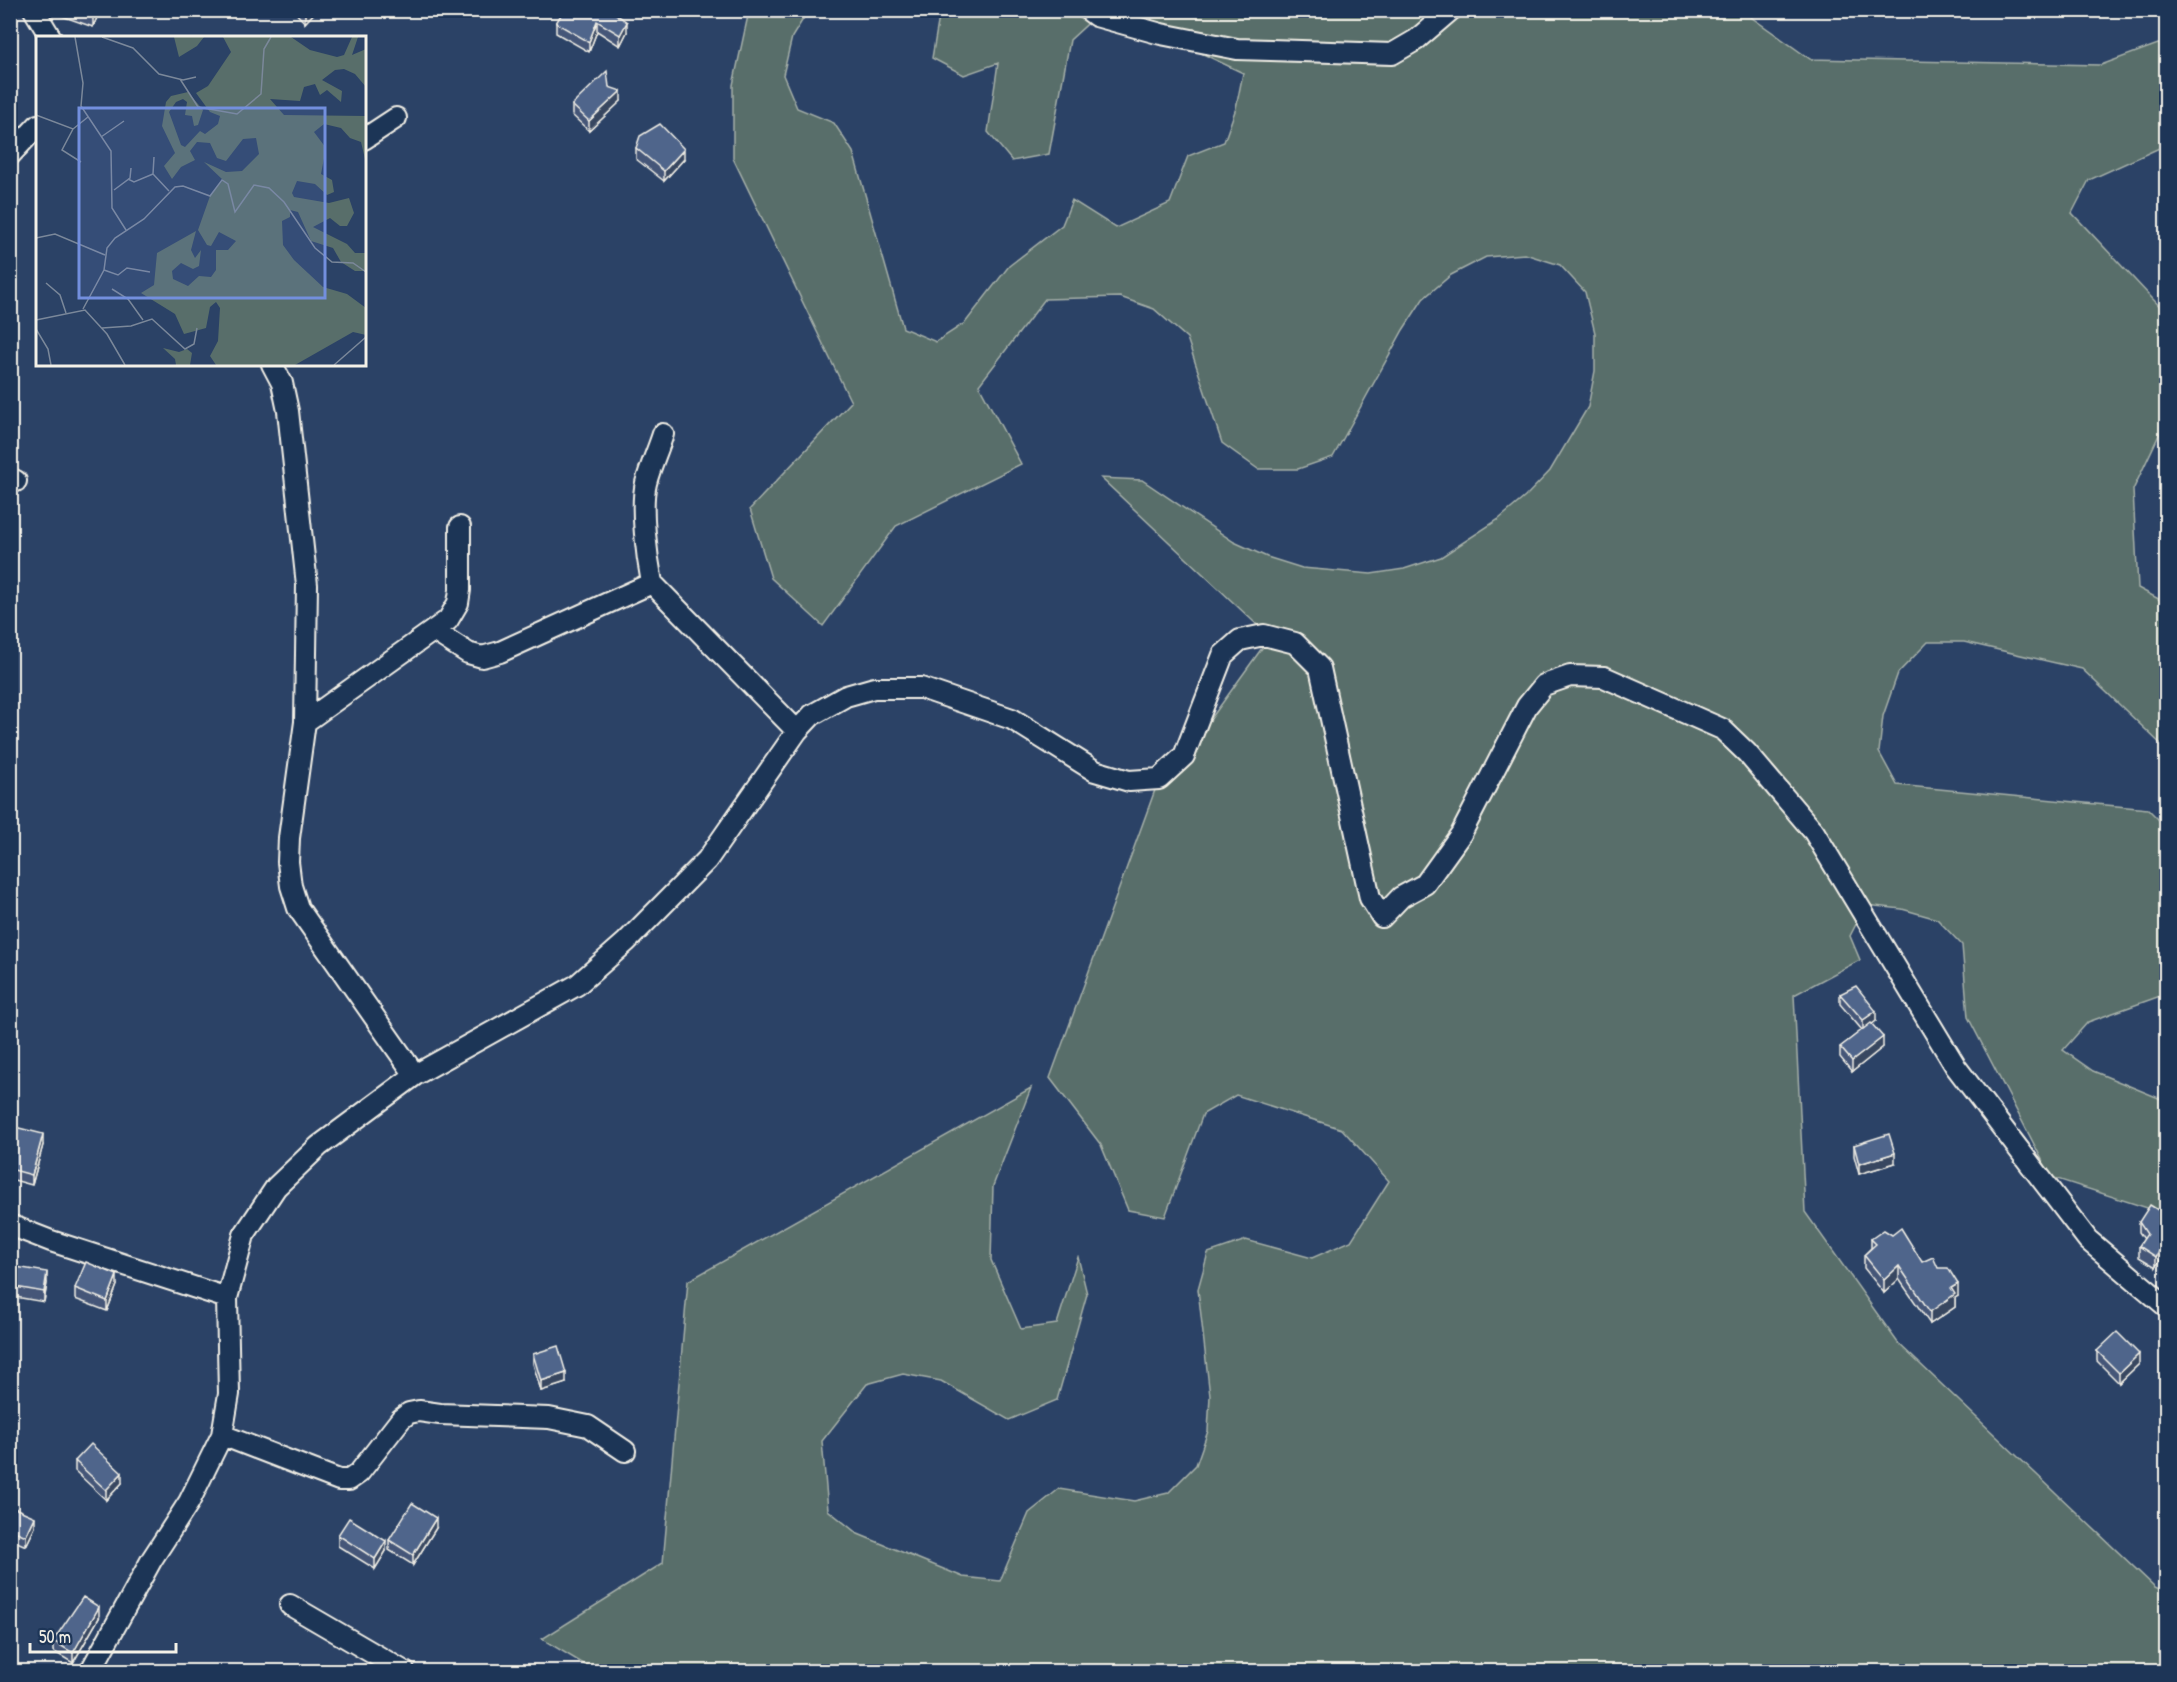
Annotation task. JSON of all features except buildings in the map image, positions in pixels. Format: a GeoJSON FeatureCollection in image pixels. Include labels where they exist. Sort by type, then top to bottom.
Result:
{"type":"FeatureCollection","features":[{"type":"Feature","properties":{"kind":"street"},"geometry":{"type":"LineString","coordinates":[[34,10],[50,36]]}},
{"type":"Feature","properties":{"kind":"street"},"geometry":{"type":"LineString","coordinates":[[1088,10],[1096,16],[1161,34],[1237,49],[1392,54],[1416,40],[1450,10]]}},
{"type":"Feature","properties":{"kind":"street"},"geometry":{"type":"LineString","coordinates":[[366,139],[396,118]]}},
{"type":"Feature","properties":{"kind":"street"},"geometry":{"type":"LineString","coordinates":[[10,155],[36,127]]}},
{"type":"Feature","properties":{"kind":"street"},"geometry":{"type":"LineString","coordinates":[[273,366],[282,383],[288,411],[307,585],[305,722],[289,838],[288,862],[291,886],[298,908],[415,1075]]}},
{"type":"Feature","properties":{"kind":"street"},"geometry":{"type":"LineString","coordinates":[[663,434],[645,484],[648,561],[652,583],[797,731]]}},
{"type":"Feature","properties":{"kind":"street"},"geometry":{"type":"LineString","coordinates":[[305,722],[448,620],[458,603],[460,590],[460,527]]}},
{"type":"Feature","properties":{"kind":"street"},"geometry":{"type":"LineString","coordinates":[[434,631],[468,653],[482,657],[500,652],[652,583]]}},
{"type":"Feature","properties":{"kind":"street"},"geometry":{"type":"LineString","coordinates":[[90,1671],[152,1559],[189,1502],[222,1435],[229,1394],[227,1298],[244,1235],[276,1187],[319,1146],[415,1075],[577,985],[626,942],[707,860],[797,731],[812,715],[846,696],[874,688],[921,688],[1012,719],[1095,771],[1129,781],[1159,778],[1184,756],[1223,655],[1240,640],[1263,636],[1295,643],[1320,668],[1370,898],[1382,917],[1401,897],[1425,884],[1461,834],[1527,706],[1544,685],[1570,676],[1604,677],[1722,729],[1746,753],[1814,832],[1963,1076],[2088,1240],[2166,1306]]}},
{"type":"Feature","properties":{"kind":"street"},"geometry":{"type":"LineString","coordinates":[[10,1225],[51,1241],[227,1298]]}},
{"type":"Feature","properties":{"kind":"street"},"geometry":{"type":"LineString","coordinates":[[222,1435],[339,1480],[349,1480],[359,1473],[401,1419],[409,1413],[419,1411],[568,1420],[588,1426],[625,1451]]}},
{"type":"Feature","properties":{"kind":"street"},"geometry":{"type":"LineString","coordinates":[[290,1605],[405,1671]]}},
{"type":"Feature","properties":{"kind":"green space"},"geometry":{"type":"Polygon","coordinates":[[[1088,10],[1096,16],[1070,40],[1049,154],[1012,161],[988,132],[998,63],[964,75],[932,58],[940,11],[1088,10]]]}},
{"type":"Feature","properties":{"kind":"green space"},"geometry":{"type":"Polygon","coordinates":[[[749,11],[808,11],[792,37],[783,75],[797,108],[834,123],[853,152],[903,328],[936,342],[965,323],[1009,266],[1062,225],[1072,200],[1116,228],[1170,203],[1188,156],[1224,142],[1236,108],[1243,73],[1161,34],[1147,11],[1745,11],[1810,59],[2101,65],[2158,44],[2166,47],[2166,145],[2089,180],[2072,213],[2166,313],[2166,420],[2133,490],[2138,588],[2166,603],[2166,749],[2082,669],[1964,642],[1928,642],[1898,673],[1883,716],[1879,752],[1897,785],[2148,809],[2166,827],[2166,994],[2088,1022],[2063,1050],[2093,1071],[2166,1101],[2166,1214],[2051,1177],[1968,1017],[1962,945],[1937,919],[1902,909],[1866,905],[1850,936],[1860,960],[1794,995],[1805,1212],[1898,1343],[2155,1587],[2166,1592],[2166,1671],[597,1672],[542,1639],[663,1563],[688,1281],[1031,1088],[993,1186],[991,1260],[1021,1329],[1057,1324],[1078,1257],[1087,1294],[1057,1400],[1009,1420],[941,1381],[903,1374],[867,1384],[822,1441],[828,1510],[858,1534],[963,1577],[1000,1581],[1029,1513],[1059,1489],[1134,1501],[1168,1493],[1196,1465],[1208,1431],[1210,1396],[1198,1289],[1208,1253],[1246,1240],[1312,1258],[1351,1241],[1389,1181],[1342,1129],[1236,1095],[1203,1114],[1165,1217],[1128,1210],[1101,1145],[1050,1078],[1159,779],[1184,756],[1270,637],[1101,478],[1142,480],[1234,542],[1267,557],[1302,568],[1371,574],[1404,569],[1441,557],[1499,519],[1525,497],[1550,471],[1588,407],[1595,371],[1595,333],[1585,292],[1560,265],[1525,254],[1486,257],[1451,275],[1423,299],[1403,330],[1333,457],[1298,469],[1258,469],[1222,443],[1187,338],[1154,309],[1120,297],[1045,299],[979,385],[1021,464],[896,526],[823,626],[771,578],[750,509],[851,402],[733,158],[733,85],[749,11]]]}}]}
